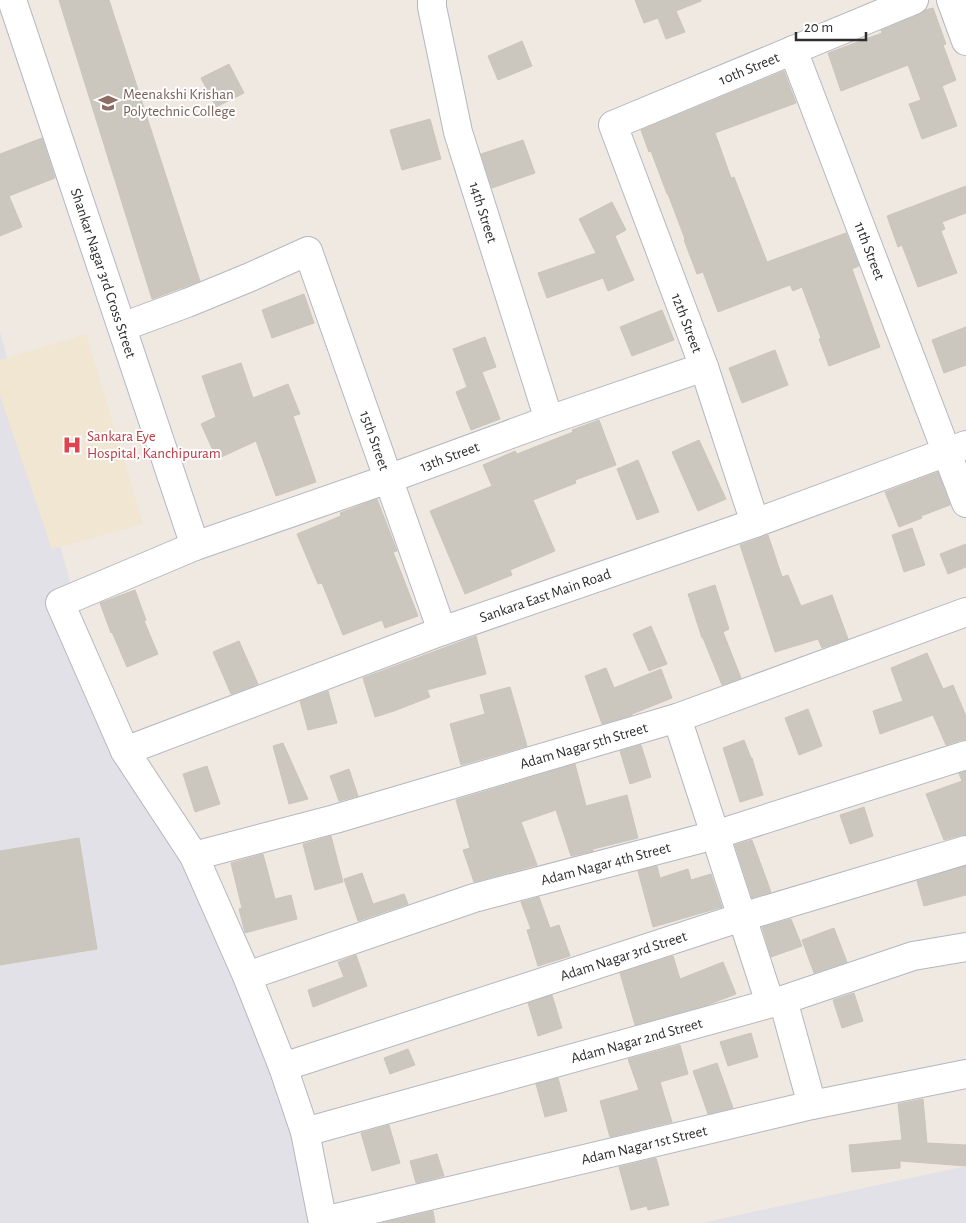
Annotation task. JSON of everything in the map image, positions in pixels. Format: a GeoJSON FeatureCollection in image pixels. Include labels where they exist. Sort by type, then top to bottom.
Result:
{"type":"FeatureCollection","features":[{"type":"Feature","properties":{"kind":"street","name":"Shankar Nagar 3rd Cross Street"},"geometry":{"type":"LineString","coordinates":[[12,0],[195,546]]}},
{"type":"Feature","properties":{"kind":"street","name":"14th Street"},"geometry":{"type":"LineString","coordinates":[[432,0],[458,132],[549,420]]}},
{"type":"Feature","properties":{"kind":"street","name":"10th Street"},"geometry":{"type":"LineString","coordinates":[[613,125],[914,0]]}},
{"type":"Feature","properties":{"kind":"street"},"geometry":{"type":"LineString","coordinates":[[951,0],[966,41]]}},
{"type":"Feature","properties":{"kind":"street","name":"11th Street"},"geometry":{"type":"LineString","coordinates":[[793,50],[956,449],[966,503]]}},
{"type":"Feature","properties":{"kind":"street","name":"12th Street"},"geometry":{"type":"LineString","coordinates":[[613,125],[704,367],[755,523]]}},
{"type":"Feature","properties":{"kind":"street","name":"15th Street"},"geometry":{"type":"LineString","coordinates":[[122,327],[187,303],[308,251],[442,631]]}},
{"type":"Feature","properties":{"kind":"street","name":"13th Street"},"geometry":{"type":"LineString","coordinates":[[126,751],[60,603],[195,546],[704,367]]}},
{"type":"Feature","properties":{"kind":"street","name":"Sankara East Main Road"},"geometry":{"type":"LineString","coordinates":[[126,751],[442,631],[755,523],[956,449]]}},
{"type":"Feature","properties":{"kind":"street","name":"Adam Nagar 5th Street"},"geometry":{"type":"LineString","coordinates":[[194,856],[335,819],[677,718],[966,612]]}},
{"type":"Feature","properties":{"kind":"street"},"geometry":{"type":"LineString","coordinates":[[677,718],[742,917],[776,1002],[812,1105]]}},
{"type":"Feature","properties":{"kind":"street"},"geometry":{"type":"LineString","coordinates":[[126,751],[194,856],[247,976],[283,1068],[305,1132],[323,1222]]}},
{"type":"Feature","properties":{"kind":"street","name":"Adam Nagar 4th Street"},"geometry":{"type":"LineString","coordinates":[[247,976],[474,898],[715,835],[966,755]]}},
{"type":"Feature","properties":{"kind":"street","name":"Adam Nagar 3rd Street"},"geometry":{"type":"LineString","coordinates":[[283,1068],[742,917],[966,850]]}},
{"type":"Feature","properties":{"kind":"street","name":"Adam Nagar 2nd Street"},"geometry":{"type":"LineString","coordinates":[[305,1132],[776,1002],[913,956],[966,947]]}},
{"type":"Feature","properties":{"kind":"street","name":"Adam Nagar 1st Street"},"geometry":{"type":"LineString","coordinates":[[323,1222],[812,1105],[966,1074]]}},
{"type":"Feature","properties":{"kind":"shaded area"},"geometry":{"type":"Polygon","coordinates":[[[0,332],[76,602],[338,1223],[0,1223],[0,332]]]}},
{"type":"Feature","properties":{"kind":"shaded area"},"geometry":{"type":"Polygon","coordinates":[[[86,334],[143,524],[52,549],[0,396],[0,360],[86,334]]]}},
{"type":"Feature","properties":{"kind":"shaded area"},"geometry":{"type":"Polygon","coordinates":[[[966,1166],[966,1223],[702,1223],[966,1166]]]}},
{"type":"Feature","properties":{"kind":"building"},"geometry":{"type":"Polygon","coordinates":[[[59,0],[109,0],[200,281],[152,299],[59,0]]]}},
{"type":"Feature","properties":{"kind":"building"},"geometry":{"type":"Polygon","coordinates":[[[635,0],[701,1],[676,11],[685,32],[666,39],[658,18],[644,23],[635,0]]]}},
{"type":"Feature","properties":{"kind":"building"},"geometry":{"type":"Polygon","coordinates":[[[933,8],[946,44],[943,45],[956,80],[942,86],[957,126],[922,139],[909,104],[921,100],[908,65],[841,91],[828,53],[882,33],[881,30],[933,8]]]}},
{"type":"Feature","properties":{"kind":"building"},"geometry":{"type":"Polygon","coordinates":[[[522,41],[532,66],[498,80],[488,56],[522,41]]]}},
{"type":"Feature","properties":{"kind":"building"},"geometry":{"type":"Polygon","coordinates":[[[229,64],[244,93],[216,107],[201,78],[229,64]]]}},
{"type":"Feature","properties":{"kind":"building"},"geometry":{"type":"Polygon","coordinates":[[[784,71],[796,103],[715,133],[731,178],[734,177],[767,262],[846,233],[859,266],[852,269],[880,347],[829,366],[802,287],[793,291],[790,285],[718,312],[703,272],[697,274],[668,194],[641,130],[784,71]]]}},
{"type":"Feature","properties":{"kind":"building"},"geometry":{"type":"Polygon","coordinates":[[[430,119],[441,159],[402,170],[390,130],[430,119]]]}},
{"type":"Feature","properties":{"kind":"building"},"geometry":{"type":"Polygon","coordinates":[[[42,138],[55,178],[9,196],[22,227],[0,236],[0,154],[42,138]]]}},
{"type":"Feature","properties":{"kind":"building"},"geometry":{"type":"Polygon","coordinates":[[[523,140],[535,173],[492,188],[481,154],[523,140]]]}},
{"type":"Feature","properties":{"kind":"building"},"geometry":{"type":"Polygon","coordinates":[[[966,186],[966,213],[942,222],[945,229],[941,231],[957,273],[918,287],[902,245],[898,247],[887,216],[966,186]]]}},
{"type":"Feature","properties":{"kind":"building"},"geometry":{"type":"Polygon","coordinates":[[[612,202],[626,230],[615,236],[634,280],[608,291],[603,278],[547,298],[538,273],[596,253],[579,219],[612,202]]]}},
{"type":"Feature","properties":{"kind":"building"},"geometry":{"type":"Polygon","coordinates":[[[304,294],[314,323],[272,338],[262,310],[304,294]]]}},
{"type":"Feature","properties":{"kind":"building"},"geometry":{"type":"Polygon","coordinates":[[[662,310],[674,340],[632,356],[620,327],[662,310]]]}},
{"type":"Feature","properties":{"kind":"building"},"geometry":{"type":"Polygon","coordinates":[[[966,327],[966,365],[944,373],[932,340],[966,327]]]}},
{"type":"Feature","properties":{"kind":"building"},"geometry":{"type":"Polygon","coordinates":[[[485,337],[496,367],[482,372],[500,419],[471,430],[456,392],[467,387],[453,349],[485,337]]]}},
{"type":"Feature","properties":{"kind":"building"},"geometry":{"type":"Polygon","coordinates":[[[775,350],[788,385],[742,403],[729,368],[775,350]]]}},
{"type":"Feature","properties":{"kind":"building"},"geometry":{"type":"Polygon","coordinates":[[[241,363],[253,398],[288,384],[300,414],[293,416],[316,482],[276,496],[256,441],[217,459],[201,424],[216,417],[202,376],[241,363]]]}},
{"type":"Feature","properties":{"kind":"building"},"geometry":{"type":"Polygon","coordinates":[[[599,420],[616,465],[575,480],[576,483],[533,500],[555,551],[510,570],[512,575],[465,594],[430,511],[492,486],[483,465],[515,451],[517,454],[599,420]]]}},
{"type":"Feature","properties":{"kind":"building"},"geometry":{"type":"Polygon","coordinates":[[[699,440],[726,499],[698,511],[672,452],[699,440]]]}},
{"type":"Feature","properties":{"kind":"building"},"geometry":{"type":"Polygon","coordinates":[[[638,460],[659,512],[637,520],[617,469],[638,460]]]}},
{"type":"Feature","properties":{"kind":"building"},"geometry":{"type":"Polygon","coordinates":[[[938,472],[950,505],[899,527],[885,492],[938,472]]]}},
{"type":"Feature","properties":{"kind":"building"},"geometry":{"type":"Polygon","coordinates":[[[377,499],[397,551],[393,552],[418,616],[385,628],[382,620],[343,635],[322,583],[318,584],[297,534],[341,516],[340,513],[377,499]]]}},
{"type":"Feature","properties":{"kind":"building"},"geometry":{"type":"Polygon","coordinates":[[[912,528],[925,565],[904,572],[892,535],[912,528]]]}},
{"type":"Feature","properties":{"kind":"building"},"geometry":{"type":"Polygon","coordinates":[[[768,535],[782,577],[788,575],[801,606],[832,595],[848,639],[822,648],[818,639],[775,652],[740,545],[768,535]]]}},
{"type":"Feature","properties":{"kind":"building"},"geometry":{"type":"Polygon","coordinates":[[[966,544],[966,567],[948,574],[940,554],[966,544]]]}},
{"type":"Feature","properties":{"kind":"building"},"geometry":{"type":"Polygon","coordinates":[[[715,585],[729,629],[723,632],[741,678],[722,685],[702,638],[688,594],[715,585]]]}},
{"type":"Feature","properties":{"kind":"building"},"geometry":{"type":"Polygon","coordinates":[[[135,590],[146,620],[144,621],[158,654],[127,667],[111,633],[100,603],[135,590]]]}},
{"type":"Feature","properties":{"kind":"building"},"geometry":{"type":"Polygon","coordinates":[[[651,626],[667,664],[649,671],[633,634],[651,626]]]}},
{"type":"Feature","properties":{"kind":"building"},"geometry":{"type":"Polygon","coordinates":[[[476,636],[486,674],[427,690],[430,697],[375,717],[363,678],[476,636]]]}},
{"type":"Feature","properties":{"kind":"building"},"geometry":{"type":"Polygon","coordinates":[[[239,641],[258,684],[231,694],[213,652],[239,641]]]}},
{"type":"Feature","properties":{"kind":"building"},"geometry":{"type":"Polygon","coordinates":[[[927,653],[943,689],[953,685],[966,716],[966,740],[946,745],[933,715],[880,734],[873,711],[903,701],[891,668],[927,653]]]}},
{"type":"Feature","properties":{"kind":"building"},"geometry":{"type":"Polygon","coordinates":[[[606,668],[614,688],[661,669],[672,698],[632,715],[602,724],[585,676],[606,668]]]}},
{"type":"Feature","properties":{"kind":"building"},"geometry":{"type":"Polygon","coordinates":[[[510,687],[527,746],[461,765],[450,724],[485,714],[480,695],[510,687]]]}},
{"type":"Feature","properties":{"kind":"building"},"geometry":{"type":"Polygon","coordinates":[[[328,691],[337,723],[308,730],[300,701],[328,691]]]}},
{"type":"Feature","properties":{"kind":"building"},"geometry":{"type":"Polygon","coordinates":[[[808,709],[822,746],[799,755],[785,718],[808,709]]]}},
{"type":"Feature","properties":{"kind":"building"},"geometry":{"type":"Polygon","coordinates":[[[744,740],[752,758],[763,795],[740,802],[723,748],[744,740]]]}},
{"type":"Feature","properties":{"kind":"building"},"geometry":{"type":"Polygon","coordinates":[[[283,743],[308,799],[289,804],[273,746],[283,743]]]}},
{"type":"Feature","properties":{"kind":"building"},"geometry":{"type":"Polygon","coordinates":[[[641,745],[651,777],[630,784],[620,751],[641,745]]]}},
{"type":"Feature","properties":{"kind":"building"},"geometry":{"type":"Polygon","coordinates":[[[575,764],[586,806],[627,795],[638,838],[571,856],[556,810],[521,822],[537,865],[474,882],[463,850],[470,848],[456,800],[575,764]]]}},
{"type":"Feature","properties":{"kind":"building"},"geometry":{"type":"Polygon","coordinates":[[[207,766],[220,804],[195,812],[183,774],[207,766]]]}},
{"type":"Feature","properties":{"kind":"building"},"geometry":{"type":"Polygon","coordinates":[[[349,769],[358,796],[339,801],[330,776],[349,769]]]}},
{"type":"Feature","properties":{"kind":"building"},"geometry":{"type":"Polygon","coordinates":[[[966,771],[966,835],[944,840],[926,794],[962,781],[959,773],[966,771]]]}},
{"type":"Feature","properties":{"kind":"building"},"geometry":{"type":"Polygon","coordinates":[[[864,807],[873,836],[850,844],[840,815],[864,807]]]}},
{"type":"Feature","properties":{"kind":"building"},"geometry":{"type":"Polygon","coordinates":[[[331,836],[343,882],[315,890],[303,844],[331,836]]]}},
{"type":"Feature","properties":{"kind":"building"},"geometry":{"type":"Polygon","coordinates":[[[79,838],[97,949],[0,965],[0,851],[79,838]]]}},
{"type":"Feature","properties":{"kind":"building"},"geometry":{"type":"Polygon","coordinates":[[[752,840],[771,892],[752,898],[735,845],[752,840]]]}},
{"type":"Feature","properties":{"kind":"building"},"geometry":{"type":"Polygon","coordinates":[[[263,854],[275,899],[291,895],[297,919],[245,933],[239,909],[242,908],[231,863],[263,854]]]}},
{"type":"Feature","properties":{"kind":"building"},"geometry":{"type":"Polygon","coordinates":[[[657,866],[660,878],[688,869],[691,880],[711,874],[722,907],[653,927],[638,871],[657,866]]]}},
{"type":"Feature","properties":{"kind":"building"},"geometry":{"type":"Polygon","coordinates":[[[966,866],[966,895],[924,906],[917,881],[966,866]]]}},
{"type":"Feature","properties":{"kind":"building"},"geometry":{"type":"Polygon","coordinates":[[[362,873],[373,904],[404,894],[408,904],[358,921],[344,879],[362,873]]]}},
{"type":"Feature","properties":{"kind":"building"},"geometry":{"type":"Polygon","coordinates":[[[539,897],[550,928],[559,925],[570,956],[538,966],[527,930],[531,929],[521,902],[539,897]]]}},
{"type":"Feature","properties":{"kind":"building"},"geometry":{"type":"Polygon","coordinates":[[[791,919],[802,946],[771,957],[762,927],[791,919]]]}},
{"type":"Feature","properties":{"kind":"building"},"geometry":{"type":"Polygon","coordinates":[[[834,928],[847,962],[814,973],[802,940],[834,928]]]}},
{"type":"Feature","properties":{"kind":"building"},"geometry":{"type":"Polygon","coordinates":[[[356,955],[367,986],[313,1007],[308,990],[344,977],[338,962],[356,955]]]}},
{"type":"Feature","properties":{"kind":"building"},"geometry":{"type":"Polygon","coordinates":[[[673,956],[680,979],[723,962],[736,994],[707,1005],[635,1025],[620,973],[673,956]]]}},
{"type":"Feature","properties":{"kind":"building"},"geometry":{"type":"Polygon","coordinates":[[[854,993],[863,1021],[842,1028],[833,1000],[854,993]]]}},
{"type":"Feature","properties":{"kind":"building"},"geometry":{"type":"Polygon","coordinates":[[[552,995],[562,1028],[538,1036],[528,1003],[552,995]]]}},
{"type":"Feature","properties":{"kind":"building"},"geometry":{"type":"Polygon","coordinates":[[[751,1033],[758,1057],[728,1066],[720,1042],[751,1033]]]}},
{"type":"Feature","properties":{"kind":"building"},"geometry":{"type":"Polygon","coordinates":[[[680,1045],[688,1074],[660,1082],[672,1122],[610,1137],[600,1101],[639,1090],[628,1059],[680,1045]]]}},
{"type":"Feature","properties":{"kind":"building"},"geometry":{"type":"Polygon","coordinates":[[[408,1049],[415,1065],[390,1074],[384,1058],[408,1049]]]}},
{"type":"Feature","properties":{"kind":"building"},"geometry":{"type":"Polygon","coordinates":[[[717,1063],[733,1108],[708,1114],[693,1071],[717,1063]]]}},
{"type":"Feature","properties":{"kind":"building"},"geometry":{"type":"Polygon","coordinates":[[[558,1078],[567,1111],[545,1117],[536,1084],[558,1078]]]}},
{"type":"Feature","properties":{"kind":"building"},"geometry":{"type":"Polygon","coordinates":[[[923,1099],[927,1143],[966,1145],[966,1166],[900,1161],[900,1168],[852,1172],[849,1145],[902,1140],[898,1104],[923,1099]]]}},
{"type":"Feature","properties":{"kind":"building"},"geometry":{"type":"Polygon","coordinates":[[[389,1125],[400,1163],[372,1171],[361,1133],[389,1125]]]}},
{"type":"Feature","properties":{"kind":"building"},"geometry":{"type":"Polygon","coordinates":[[[437,1154],[444,1176],[416,1183],[410,1161],[437,1154]]]}},
{"type":"Feature","properties":{"kind":"building"},"geometry":{"type":"Polygon","coordinates":[[[656,1158],[669,1205],[648,1210],[647,1206],[631,1210],[619,1167],[656,1158]]]}},
{"type":"Feature","properties":{"kind":"building"},"geometry":{"type":"Polygon","coordinates":[[[433,1211],[435,1223],[382,1223],[433,1211]]]}},
{"type":"Feature","properties":{"kind":"place","name":"Meenakshi Krishan Polytechnic College"},"geometry":{"type":"Point","coordinates":[108,103]}},
{"type":"Feature","properties":{"kind":"place","name":"Sankara Eye Hospital, Kanchipuram"},"geometry":{"type":"Point","coordinates":[72,445]}}]}
